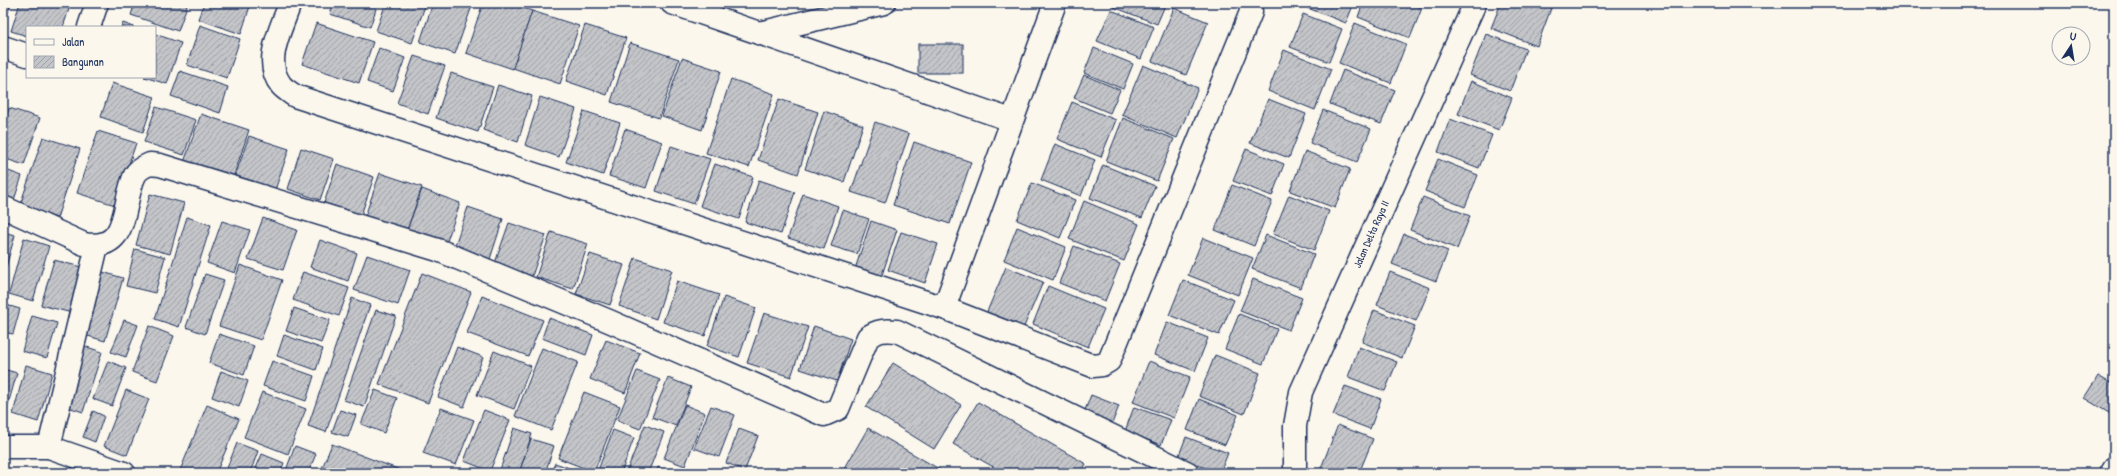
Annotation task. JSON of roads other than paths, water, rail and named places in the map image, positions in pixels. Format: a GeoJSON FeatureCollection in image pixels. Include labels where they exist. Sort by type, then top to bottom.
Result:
{"type":"FeatureCollection","features":[{"type":"Feature","properties":{"kind":"street"},"geometry":{"type":"LineString","coordinates":[[89,26],[97,3]]}},
{"type":"Feature","properties":{"kind":"street"},"geometry":{"type":"LineString","coordinates":[[290,3],[272,57],[274,73],[281,85],[295,96],[944,308],[1084,364],[1098,366],[1109,361],[1251,12],[1250,3]]}},
{"type":"Feature","properties":{"kind":"street"},"geometry":{"type":"LineString","coordinates":[[672,3],[1011,120]]}},
{"type":"Feature","properties":{"kind":"street"},"geometry":{"type":"LineString","coordinates":[[759,33],[884,3]]}},
{"type":"Feature","properties":{"kind":"street"},"geometry":{"type":"LineString","coordinates":[[944,308],[1011,120],[1055,3]]}},
{"type":"Feature","properties":{"kind":"street","name":"Jalan Delta Raya II"},"geometry":{"type":"LineString","coordinates":[[1295,473],[1295,426],[1301,392],[1475,3]]}},
{"type":"Feature","properties":{"kind":"street"},"geometry":{"type":"LineString","coordinates":[[3,47],[26,56]]}},
{"type":"Feature","properties":{"kind":"street"},"geometry":{"type":"LineString","coordinates":[[3,207],[84,244],[97,246],[110,242],[118,232],[135,174],[150,164],[160,165],[438,250],[824,415],[838,409],[868,337],[875,332],[884,329],[897,331],[1188,473]]}},
{"type":"Feature","properties":{"kind":"street"},"geometry":{"type":"LineString","coordinates":[[49,447],[97,246]]}},
{"type":"Feature","properties":{"kind":"street"},"geometry":{"type":"LineString","coordinates":[[3,447],[49,447],[124,473]]}},
{"type":"Feature","properties":{"kind":"street"},"geometry":{"type":"LineString","coordinates":[[2111,473],[2114,468]]}}]}
